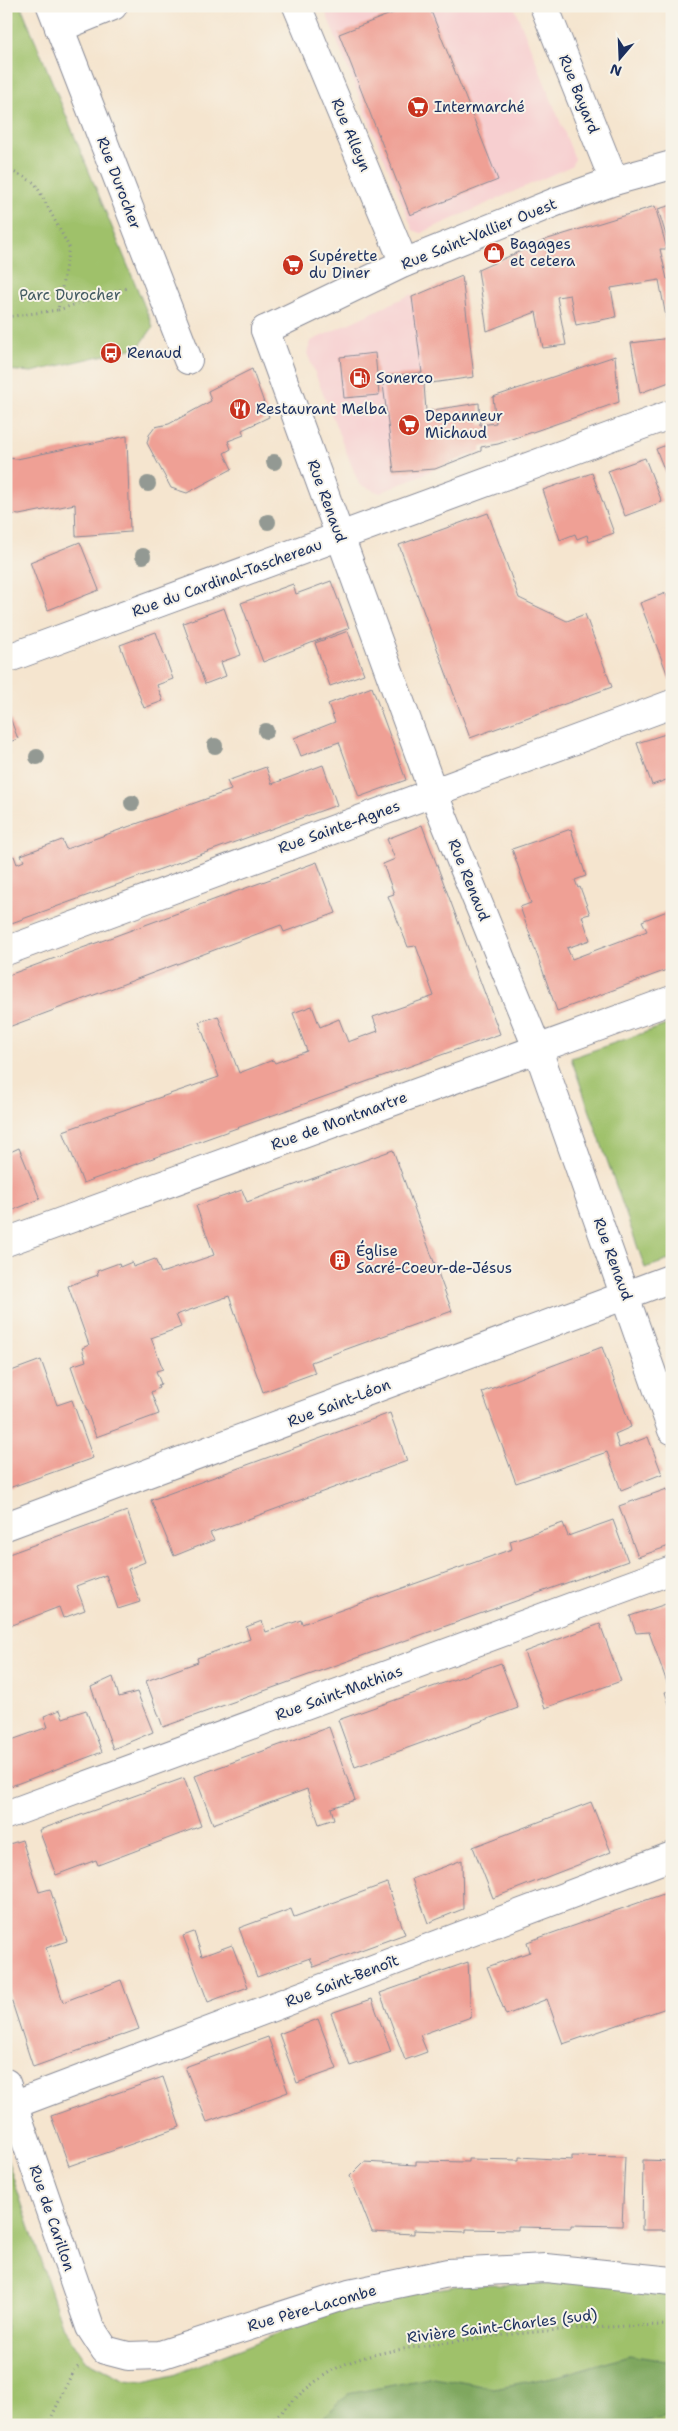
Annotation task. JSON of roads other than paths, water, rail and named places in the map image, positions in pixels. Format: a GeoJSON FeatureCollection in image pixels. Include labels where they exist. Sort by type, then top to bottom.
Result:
{"type":"FeatureCollection","features":[{"type":"Feature","properties":{"kind":"street"},"geometry":{"type":"LineString","coordinates":[[55,17],[113,6]]}},
{"type":"Feature","properties":{"kind":"street","name":"Rue Alleyn"},"geometry":{"type":"LineString","coordinates":[[297,6],[404,263]]}},
{"type":"Feature","properties":{"kind":"street","name":"Rue Bayard"},"geometry":{"type":"LineString","coordinates":[[544,6],[614,181]]}},
{"type":"Feature","properties":{"kind":"street","name":"Rue Durocher"},"geometry":{"type":"LineString","coordinates":[[55,17],[188,360]]}},
{"type":"Feature","properties":{"kind":"street","name":"Rue Saint-Vallier Ouest"},"geometry":{"type":"LineString","coordinates":[[265,330],[404,263],[614,181],[672,165]]}},
{"type":"Feature","properties":{"kind":"street","name":"Rue Renaud"},"geometry":{"type":"LineString","coordinates":[[265,330],[433,792],[538,1050],[626,1295],[672,1430]]}},
{"type":"Feature","properties":{"kind":"street","name":"Rue du Cardinal-Taschereau"},"geometry":{"type":"LineString","coordinates":[[6,658],[672,414]]}},
{"type":"Feature","properties":{"kind":"street","name":"Rue Sainte-Agnes"},"geometry":{"type":"LineString","coordinates":[[6,951],[672,704]]}},
{"type":"Feature","properties":{"kind":"street","name":"Rue de Montmartre"},"geometry":{"type":"LineString","coordinates":[[6,1242],[672,1000]]}},
{"type":"Feature","properties":{"kind":"street","name":"Rue Saint-Léon"},"geometry":{"type":"LineString","coordinates":[[6,1526],[672,1278]]}},
{"type":"Feature","properties":{"kind":"street","name":"Rue Saint-Mathias"},"geometry":{"type":"LineString","coordinates":[[6,1815],[672,1570]]}},
{"type":"Feature","properties":{"kind":"street","name":"Rue Saint-Benoît"},"geometry":{"type":"LineString","coordinates":[[10,2094],[672,1856]]}},
{"type":"Feature","properties":{"kind":"street","name":"Rue de Carillon"},"geometry":{"type":"LineString","coordinates":[[10,2094],[90,2328],[105,2350]]}},
{"type":"Feature","properties":{"kind":"street","name":"Rue Père-Lacombe"},"geometry":{"type":"LineString","coordinates":[[105,2350],[128,2356],[160,2355],[349,2294],[448,2273],[546,2268],[672,2280]]}},
{"type":"Feature","properties":{"kind":"place","name":"Intermarché"},"geometry":{"type":"Point","coordinates":[418,107]}},
{"type":"Feature","properties":{"kind":"place","name":"Bagages et cetera"},"geometry":{"type":"Point","coordinates":[494,253]}},
{"type":"Feature","properties":{"kind":"place","name":"Supérette du Diner"},"geometry":{"type":"Point","coordinates":[293,265]}},
{"type":"Feature","properties":{"kind":"place","name":"Renaud"},"geometry":{"type":"Point","coordinates":[111,353]}},
{"type":"Feature","properties":{"kind":"place","name":"Sonerco"},"geometry":{"type":"Point","coordinates":[360,378]}},
{"type":"Feature","properties":{"kind":"place","name":"Restaurant Melba"},"geometry":{"type":"Point","coordinates":[240,409]}},
{"type":"Feature","properties":{"kind":"place","name":"Depanneur Michaud"},"geometry":{"type":"Point","coordinates":[409,425]}},
{"type":"Feature","properties":{"kind":"place","name":"Église Sacré-Coeur-de-Jésus"},"geometry":{"type":"Point","coordinates":[340,1260]}},
{"type":"Feature","properties":{"kind":"park label","name":"Parc Durocher"},"geometry":{"type":"Point","coordinates":[70,295]}}]}
